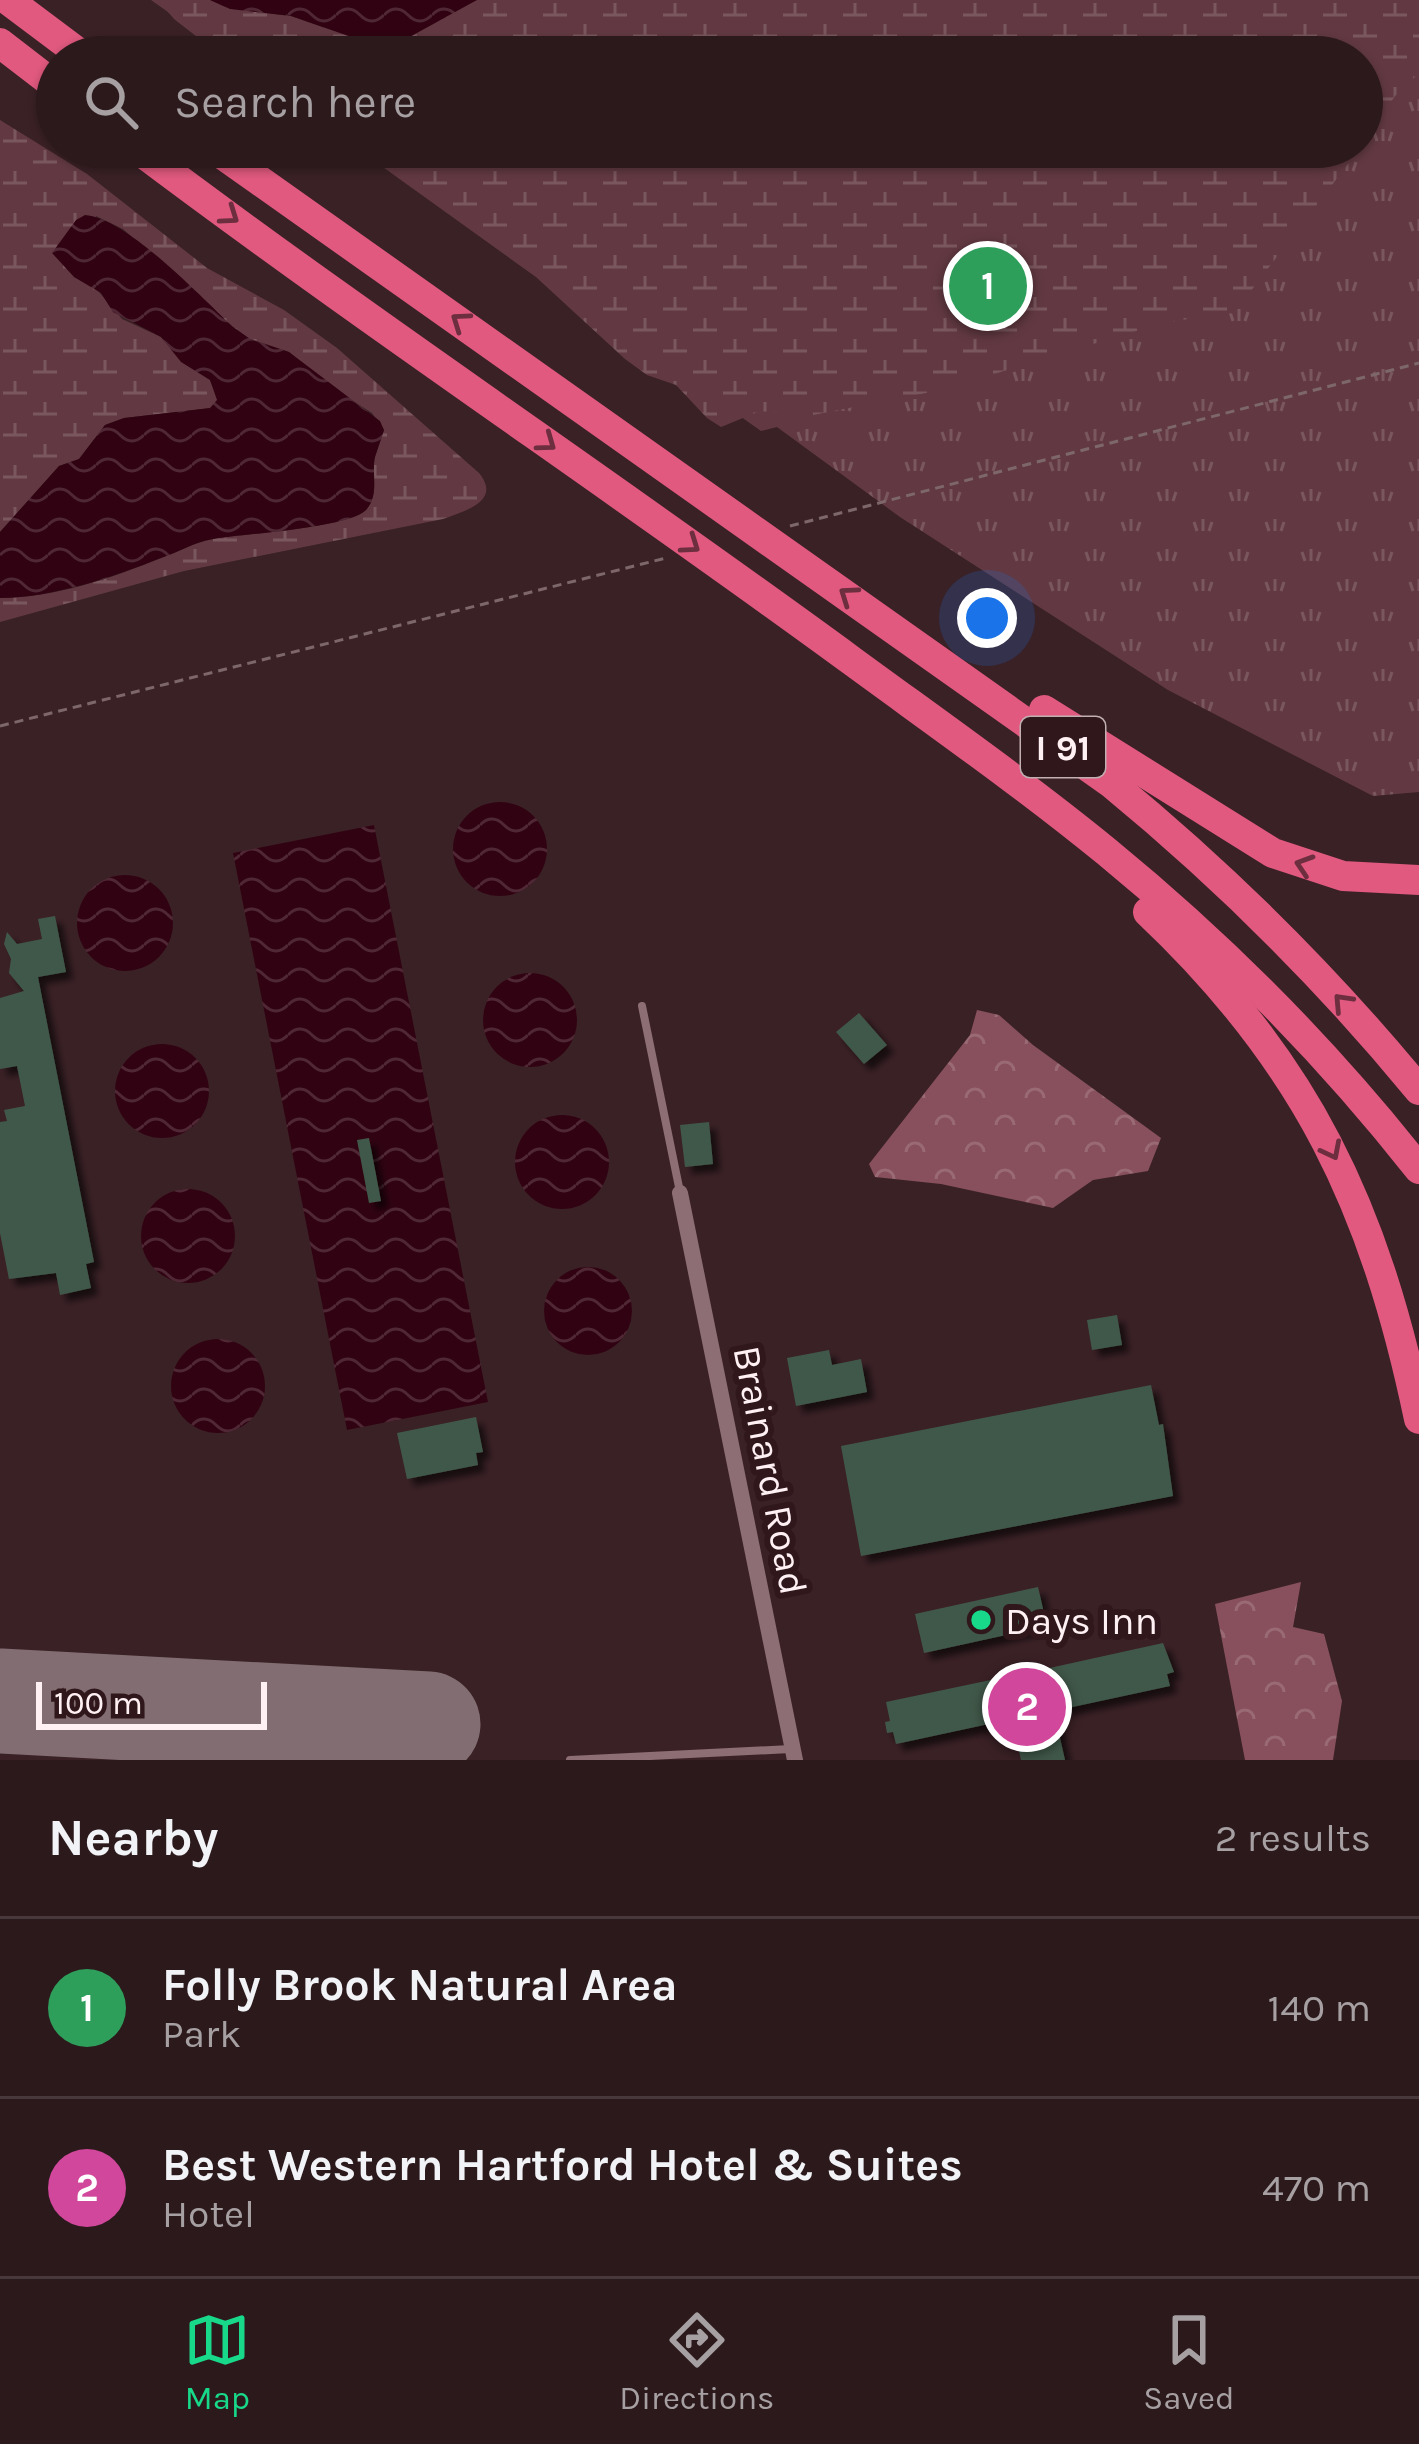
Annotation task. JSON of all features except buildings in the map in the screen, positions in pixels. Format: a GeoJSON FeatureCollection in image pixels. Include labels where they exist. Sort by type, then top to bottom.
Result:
{"type":"FeatureCollection","features":[{"type":"Feature","properties":{"kind":"highway"},"geometry":{"type":"LineString","coordinates":[[8,0],[56,36]]}},
{"type":"Feature","properties":{"kind":"highway"},"geometry":{"type":"LineString","coordinates":[[0,43],[36,71]]}},
{"type":"Feature","properties":{"kind":"highway","name":"I 91"},"geometry":{"type":"LineString","coordinates":[[164,168],[1011,778],[1123,865],[1244,973],[1324,1056],[1419,1169]]}},
{"type":"Feature","properties":{"kind":"highway","name":"I 91"},"geometry":{"type":"LineString","coordinates":[[242,168],[1082,761],[1179,841],[1295,952],[1419,1090]]}},
{"type":"Feature","properties":{"kind":"highway"},"geometry":{"type":"LineString","coordinates":[[908,637],[994,677],[1273,854],[1333,874],[1419,880]]}},
{"type":"Feature","properties":{"kind":"highway"},"geometry":{"type":"LineString","coordinates":[[1011,778],[1097,869],[1160,923],[1226,991],[1303,1100],[1342,1172],[1384,1273],[1419,1420]]}},
{"type":"Feature","properties":{"kind":"street","name":"Brainard Road"},"geometry":{"type":"LineString","coordinates":[[680,1193],[794,1754]]}},
{"type":"Feature","properties":{"kind":"lane"},"geometry":{"type":"LineString","coordinates":[[642,1006],[680,1193]]}},
{"type":"Feature","properties":{"kind":"lane"},"geometry":{"type":"LineString","coordinates":[[569,1760],[794,1754]]}},
{"type":"Feature","properties":{"kind":"path"},"geometry":{"type":"LineString","coordinates":[[790,526],[1419,363]]}},
{"type":"Feature","properties":{"kind":"path"},"geometry":{"type":"LineString","coordinates":[[0,727],[666,558]]}},
{"type":"Feature","properties":{"kind":"green space"},"geometry":{"type":"Polygon","coordinates":[[[151,0],[210,0],[350,36],[202,36],[151,0]]]}},
{"type":"Feature","properties":{"kind":"green space"},"geometry":{"type":"Polygon","coordinates":[[[158,0],[210,0],[230,9],[291,16],[348,36],[196,36],[158,0]]]}},
{"type":"Feature","properties":{"kind":"green space"},"geometry":{"type":"Polygon","coordinates":[[[477,0],[1419,0],[1419,792],[1373,796],[1168,690],[900,517],[777,427],[761,431],[391,168],[1383,168],[1383,36],[388,36],[477,0]]]}},
{"type":"Feature","properties":{"kind":"green space"},"geometry":{"type":"Polygon","coordinates":[[[477,0],[1419,0],[1419,73],[1383,114],[1383,36],[411,36],[477,0]]]}},
{"type":"Feature","properties":{"kind":"green space"},"geometry":{"type":"Polygon","coordinates":[[[0,120],[36,142],[36,168],[77,168],[207,268],[284,310],[337,348],[479,473],[486,491],[478,503],[443,519],[184,571],[0,622],[0,598],[82,586],[206,540],[339,521],[366,510],[373,497],[375,457],[384,430],[372,413],[289,352],[250,339],[233,327],[123,229],[96,216],[74,277],[93,285],[122,319],[161,337],[182,362],[210,380],[218,400],[211,408],[124,418],[105,425],[79,459],[59,466],[0,532],[0,120]]]}},
{"type":"Feature","properties":{"kind":"green space"},"geometry":{"type":"Polygon","coordinates":[[[384,168],[1345,168],[1234,313],[1166,322],[941,390],[813,415],[760,411],[721,427],[676,385],[647,375],[625,359],[536,277],[384,168]]]}},
{"type":"Feature","properties":{"kind":"green space"},"geometry":{"type":"Polygon","coordinates":[[[977,1010],[999,1015],[1161,1138],[1148,1171],[1093,1180],[1053,1208],[941,1184],[875,1177],[869,1164],[970,1035],[977,1010]]]}},
{"type":"Feature","properties":{"kind":"green space"},"geometry":{"type":"Polygon","coordinates":[[[1301,1582],[1293,1627],[1324,1634],[1342,1701],[1333,1760],[1245,1760],[1215,1604],[1301,1582]]]}},
{"type":"Feature","properties":{"kind":"water"},"geometry":{"type":"Polygon","coordinates":[[[210,0],[477,0],[411,36],[348,36],[291,16],[230,9],[210,0]]]}},
{"type":"Feature","properties":{"kind":"water"},"geometry":{"type":"Polygon","coordinates":[[[85,215],[102,219],[142,244],[233,327],[250,339],[289,352],[380,421],[384,430],[375,457],[373,497],[366,510],[318,526],[206,540],[82,585],[0,598],[0,532],[59,466],[79,459],[105,425],[124,418],[210,408],[217,400],[210,380],[181,362],[161,337],[113,312],[101,293],[74,277],[52,253],[85,215]]]}},
{"type":"Feature","properties":{"kind":"water"},"geometry":{"type":"Polygon","coordinates":[[[500,802],[533,816],[547,849],[533,882],[500,896],[467,882],[453,849],[467,816],[500,802]]]}},
{"type":"Feature","properties":{"kind":"water"},"geometry":{"type":"Polygon","coordinates":[[[374,825],[488,1402],[347,1430],[233,853],[374,825]]]}},
{"type":"Feature","properties":{"kind":"water"},"geometry":{"type":"Polygon","coordinates":[[[125,875],[159,889],[173,923],[159,957],[125,971],[91,957],[77,923],[91,889],[125,875]]]}},
{"type":"Feature","properties":{"kind":"water"},"geometry":{"type":"Polygon","coordinates":[[[530,973],[563,987],[577,1020],[563,1053],[530,1067],[497,1053],[483,1020],[497,987],[530,973]]]}},
{"type":"Feature","properties":{"kind":"water"},"geometry":{"type":"Polygon","coordinates":[[[162,1044],[180,1047],[195,1058],[206,1073],[206,1109],[195,1124],[180,1135],[162,1138],[144,1135],[129,1124],[118,1109],[115,1091],[118,1073],[129,1058],[144,1047],[162,1044]]]}},
{"type":"Feature","properties":{"kind":"water"},"geometry":{"type":"Polygon","coordinates":[[[562,1115],[595,1129],[609,1162],[595,1195],[562,1209],[529,1195],[515,1162],[529,1129],[562,1115]]]}},
{"type":"Feature","properties":{"kind":"water"},"geometry":{"type":"Polygon","coordinates":[[[188,1189],[221,1203],[235,1236],[221,1269],[188,1283],[155,1269],[141,1236],[155,1203],[188,1189]]]}},
{"type":"Feature","properties":{"kind":"water"},"geometry":{"type":"Polygon","coordinates":[[[588,1267],[605,1270],[619,1280],[629,1294],[629,1328],[619,1342],[605,1352],[588,1355],[571,1352],[557,1342],[547,1328],[544,1311],[547,1294],[557,1280],[571,1270],[588,1267]]]}},
{"type":"Feature","properties":{"kind":"water"},"geometry":{"type":"Polygon","coordinates":[[[218,1339],[251,1353],[265,1386],[251,1419],[218,1433],[185,1419],[171,1386],[185,1353],[218,1339]]]}},
{"type":"Feature","properties":{"kind":"taxiway"},"geometry":{"type":"LineString","coordinates":[[413,1760],[415,1723]]}},
{"type":"Feature","properties":{"kind":"runway"},"geometry":{"type":"LineString","coordinates":[[0,1701],[428,1724]]}},
{"type":"Feature","properties":{"kind":"place","name":"Folly Brook Natural Area"},"geometry":{"type":"Point","coordinates":[988,286]}},
{"type":"Feature","properties":{"kind":"place","name":"Days Inn"},"geometry":{"type":"Point","coordinates":[981,1620]}},
{"type":"Feature","properties":{"kind":"place","name":"Best Western Hartford Hotel & Suites"},"geometry":{"type":"Point","coordinates":[1027,1707]}}]}
